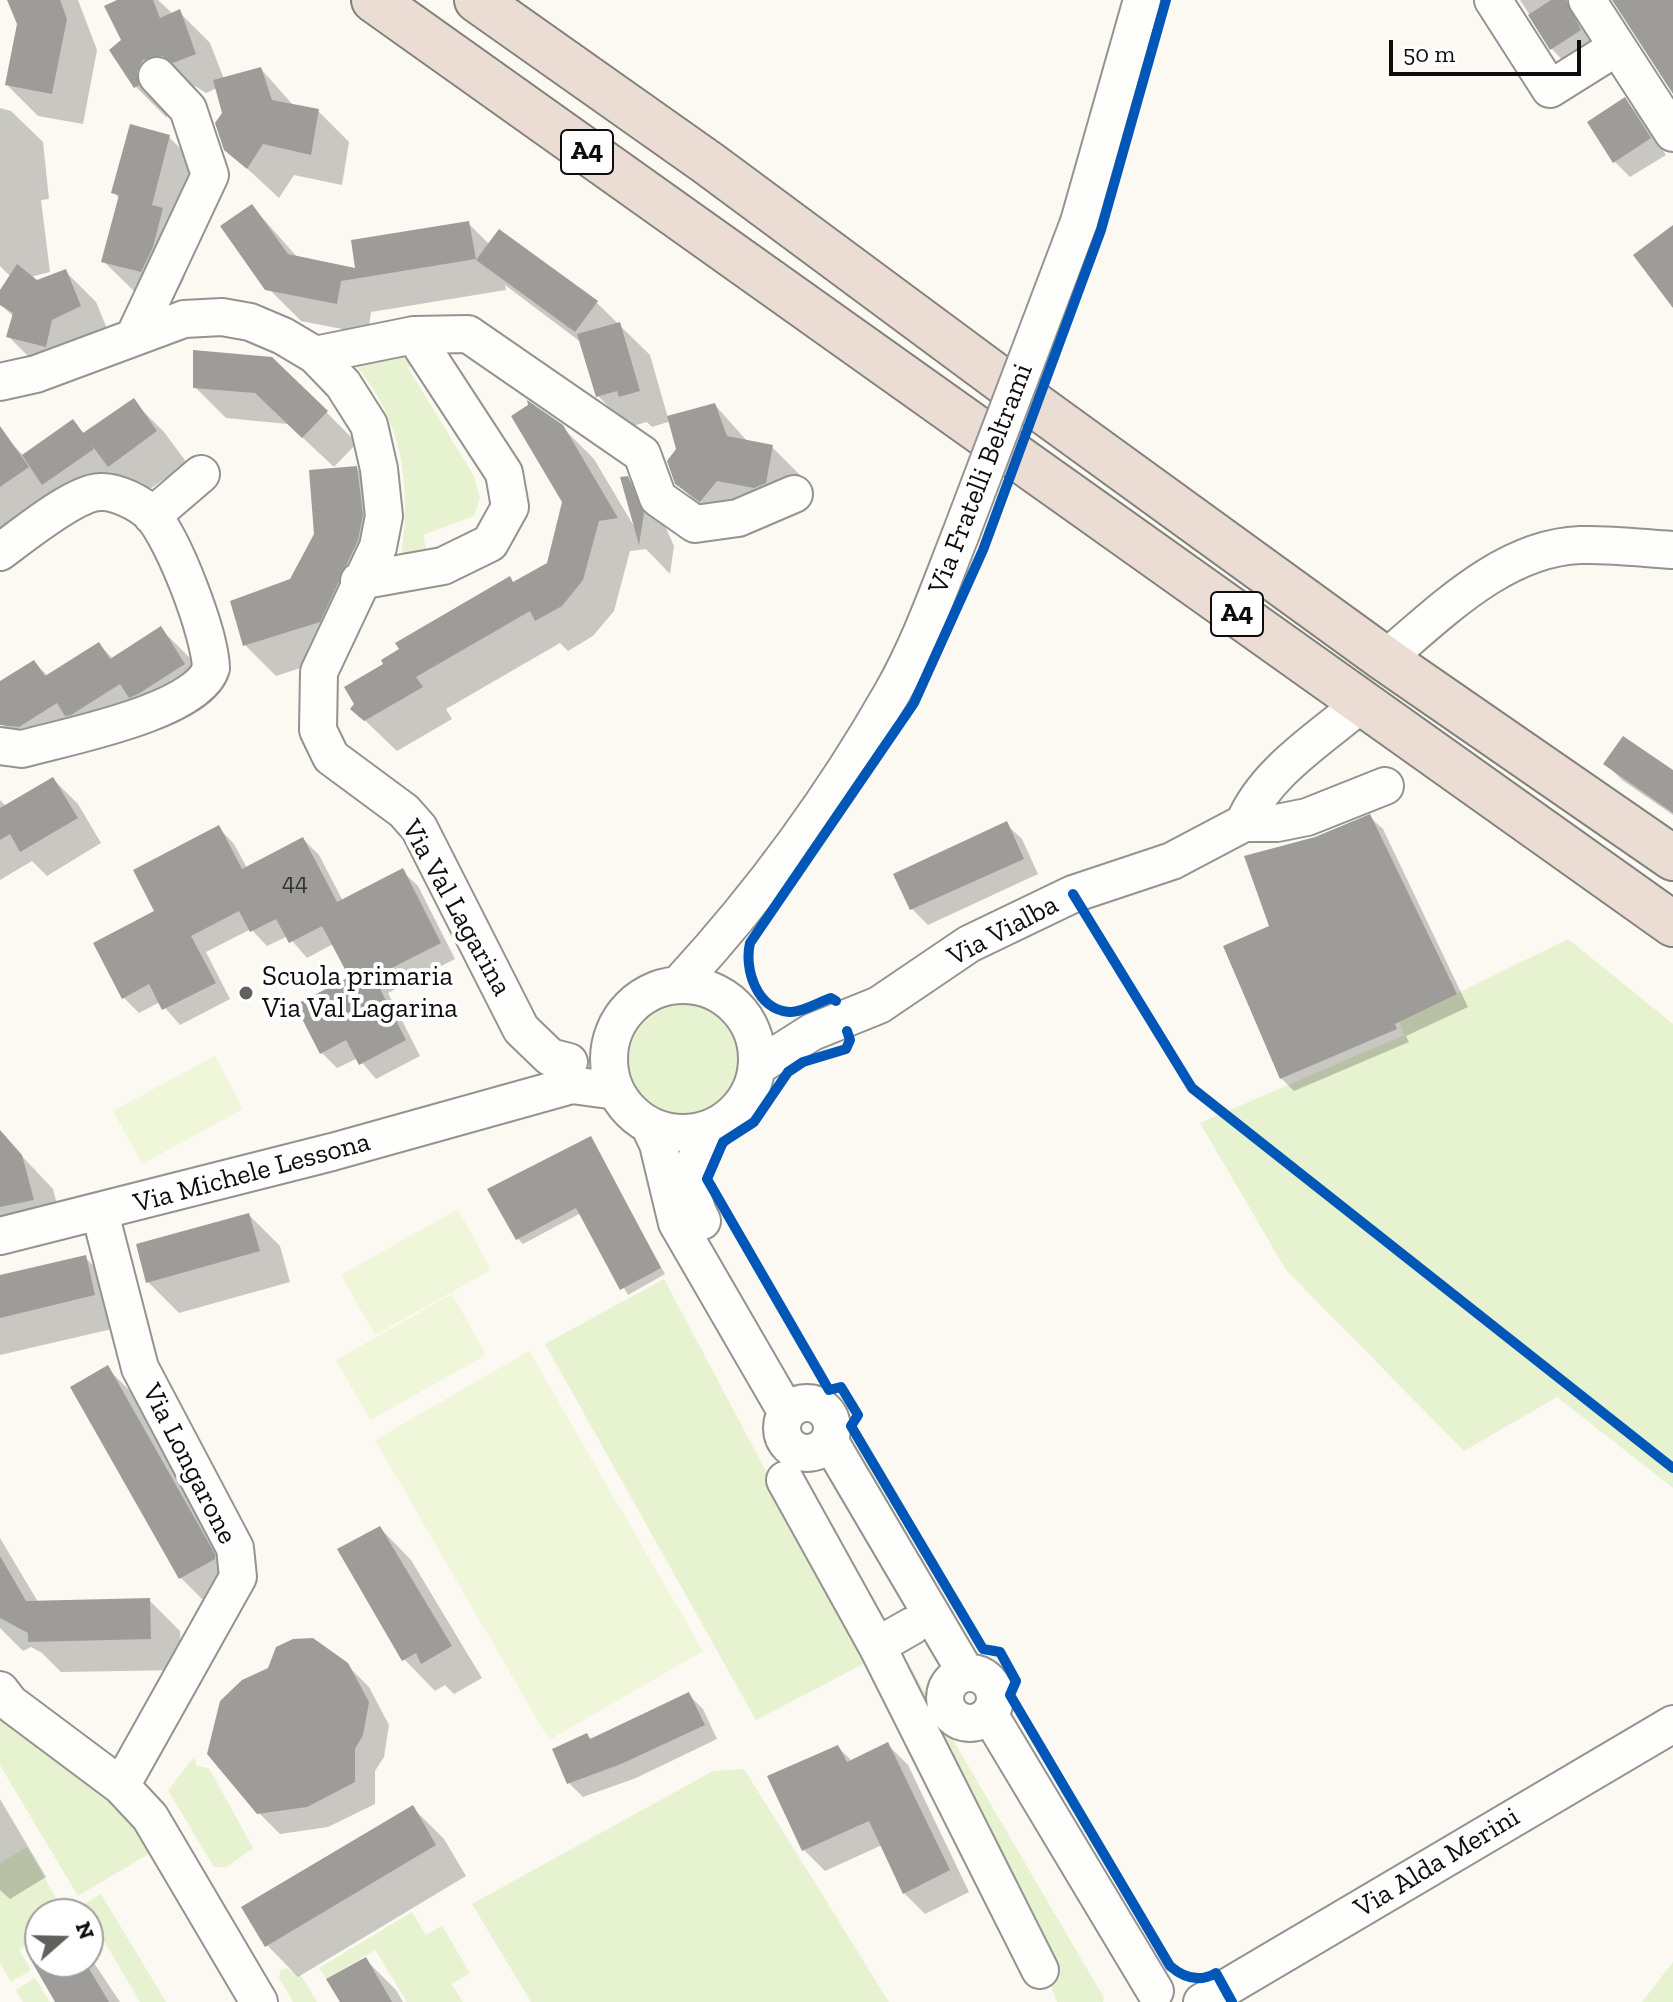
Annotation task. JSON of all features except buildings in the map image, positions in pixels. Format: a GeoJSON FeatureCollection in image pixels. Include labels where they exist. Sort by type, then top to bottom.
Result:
{"type":"FeatureCollection","features":[{"type":"Feature","properties":{"kind":"highway","name":"A4"},"geometry":{"type":"LineString","coordinates":[[374,0],[1673,924]]}},
{"type":"Feature","properties":{"kind":"highway","name":"A4"},"geometry":{"type":"LineString","coordinates":[[477,0],[708,163],[1385,659],[1673,858]]}},
{"type":"Feature","properties":{"kind":"street","name":"Via Fratelli Beltrami"},"geometry":{"type":"LineString","coordinates":[[680,983],[738,920],[810,822],[893,692],[960,536],[1079,222],[1142,0]]}},
{"type":"Feature","properties":{"kind":"street"},"geometry":{"type":"LineString","coordinates":[[1493,0],[1550,89],[1617,47]]}},
{"type":"Feature","properties":{"kind":"street"},"geometry":{"type":"LineString","coordinates":[[1587,0],[1673,133]]}},
{"type":"Feature","properties":{"kind":"street"},"geometry":{"type":"LineString","coordinates":[[134,337],[210,175],[188,109],[157,76]]}},
{"type":"Feature","properties":{"kind":"street","name":"Via Val Lagarina"},"geometry":{"type":"LineString","coordinates":[[0,382],[36,374],[184,319],[222,317],[250,322],[315,355],[343,384],[369,425],[379,469],[384,516],[378,547],[359,581],[319,672],[318,730],[331,757],[345,771],[404,811],[419,828],[521,1029],[550,1057],[569,1062]]}},
{"type":"Feature","properties":{"kind":"street"},"geometry":{"type":"LineString","coordinates":[[315,355],[414,335],[468,334],[642,454],[658,498],[695,524],[738,518],[794,494]]}},
{"type":"Feature","properties":{"kind":"street"},"geometry":{"type":"LineString","coordinates":[[359,581],[443,566],[490,543],[510,507],[504,473],[414,335]]}},
{"type":"Feature","properties":{"kind":"street"},"geometry":{"type":"LineString","coordinates":[[152,516],[201,474]]}},
{"type":"Feature","properties":{"kind":"street"},"geometry":{"type":"LineString","coordinates":[[0,552],[91,494],[111,493],[139,505],[167,536],[206,636],[211,657],[209,677],[184,699],[22,749],[0,746]]}},
{"type":"Feature","properties":{"kind":"street"},"geometry":{"type":"LineString","coordinates":[[1385,659],[1458,598],[1503,568],[1539,553],[1578,545],[1673,550]]}},
{"type":"Feature","properties":{"kind":"street"},"geometry":{"type":"LineString","coordinates":[[1362,703],[1283,770],[1253,801],[1244,823],[1277,823],[1307,817],[1385,786]]}},
{"type":"Feature","properties":{"kind":"street","name":"Via Vialba"},"geometry":{"type":"LineString","coordinates":[[757,1067],[812,1032],[879,1005],[969,944],[1073,894],[1172,861],[1244,823]]}},
{"type":"Feature","properties":{"kind":"street","name":"Via Fratelli Beltrami"},"geometry":{"type":"LineString","coordinates":[[737,1011],[723,965],[738,920]]}},
{"type":"Feature","properties":{"kind":"street"},"geometry":{"type":"LineString","coordinates":[[680,983],[707,989],[737,1011],[755,1044],[757,1067],[750,1090],[737,1110],[705,1139],[689,1179],[697,1212],[797,1408],[677,1223],[658,1144],[649,1125],[630,1109],[616,1091],[609,1067],[611,1042],[617,1028],[637,1001],[657,989],[680,983]]}},
{"type":"Feature","properties":{"kind":"street","name":"Via Vialba"},"geometry":{"type":"LineString","coordinates":[[737,1011],[768,1029],[812,1032]]}},
{"type":"Feature","properties":{"kind":"street","name":"Via Michele Lessona"},"geometry":{"type":"LineString","coordinates":[[503,1104],[617,1028]]}},
{"type":"Feature","properties":{"kind":"street","name":"Via Michele Lessona"},"geometry":{"type":"LineString","coordinates":[[0,1236],[100,1213],[578,1084],[616,1091]]}},
{"type":"Feature","properties":{"kind":"street"},"geometry":{"type":"LineString","coordinates":[[649,1125],[684,1133],[719,1125]]}},
{"type":"Feature","properties":{"kind":"street","name":"Via Longarone"},"geometry":{"type":"LineString","coordinates":[[100,1213],[140,1368],[235,1548],[238,1577],[121,1786]]}},
{"type":"Feature","properties":{"kind":"street"},"geometry":{"type":"LineString","coordinates":[[797,1408],[782,1426],[786,1441],[798,1451],[819,1446]]}},
{"type":"Feature","properties":{"kind":"street"},"geometry":{"type":"LineString","coordinates":[[819,1446],[912,1626],[957,1679]]}},
{"type":"Feature","properties":{"kind":"street"},"geometry":{"type":"LineString","coordinates":[[819,1446],[957,1679]]}},
{"type":"Feature","properties":{"kind":"street"},"geometry":{"type":"LineString","coordinates":[[785,1480],[877,1646],[1040,1970]]}},
{"type":"Feature","properties":{"kind":"street"},"geometry":{"type":"LineString","coordinates":[[877,1646],[912,1626]]}},
{"type":"Feature","properties":{"kind":"street"},"geometry":{"type":"LineString","coordinates":[[957,1679],[982,1676],[993,1689],[994,1706],[981,1719],[1154,1999]]}},
{"type":"Feature","properties":{"kind":"street"},"geometry":{"type":"LineString","coordinates":[[0,1690],[10,1703],[121,1786],[150,1817],[259,2002]]}},
{"type":"Feature","properties":{"kind":"street","name":"Via Alda Merini"},"geometry":{"type":"LineString","coordinates":[[1202,2002],[1673,1724]]}},
{"type":"Feature","properties":{"kind":"green space"},"geometry":{"type":"Polygon","coordinates":[[[402,345],[423,359],[408,368],[474,476],[480,498],[474,516],[423,535],[427,552],[401,560],[405,504],[399,451],[381,402],[348,357],[402,345]]]}},
{"type":"Feature","properties":{"kind":"green space"},"geometry":{"type":"Polygon","coordinates":[[[1568,939],[1673,1024],[1673,1488],[1557,1397],[1464,1451],[1286,1270],[1200,1123],[1404,1035],[1399,1022],[1568,939]]]}},
{"type":"Feature","properties":{"kind":"green space"},"geometry":{"type":"Polygon","coordinates":[[[684,1004],[705,1008],[723,1020],[735,1038],[739,1059],[735,1080],[723,1098],[705,1110],[684,1114],[663,1110],[645,1098],[633,1080],[629,1059],[633,1038],[645,1020],[663,1008],[684,1004]]]}},
{"type":"Feature","properties":{"kind":"green space"},"geometry":{"type":"Polygon","coordinates":[[[215,1056],[243,1109],[142,1164],[113,1111],[215,1056]]]}},
{"type":"Feature","properties":{"kind":"green space"},"geometry":{"type":"Polygon","coordinates":[[[458,1209],[491,1270],[375,1335],[341,1275],[458,1209]]]}},
{"type":"Feature","properties":{"kind":"green space"},"geometry":{"type":"Polygon","coordinates":[[[664,1279],[867,1662],[756,1720],[545,1344],[664,1279]]]}},
{"type":"Feature","properties":{"kind":"green space"},"geometry":{"type":"Polygon","coordinates":[[[452,1294],[486,1355],[370,1420],[336,1360],[452,1294]]]}},
{"type":"Feature","properties":{"kind":"green space"},"geometry":{"type":"Polygon","coordinates":[[[529,1351],[703,1651],[549,1740],[375,1440],[529,1351]]]}},
{"type":"Feature","properties":{"kind":"green space"},"geometry":{"type":"Polygon","coordinates":[[[911,1668],[1104,1998],[1103,2002],[1057,2002],[1014,1894],[899,1675],[911,1668]]]}},
{"type":"Feature","properties":{"kind":"green space"},"geometry":{"type":"Polygon","coordinates":[[[0,1715],[102,1793],[152,1852],[78,1896],[0,1765],[0,1715]]]}},
{"type":"Feature","properties":{"kind":"green space"},"geometry":{"type":"Polygon","coordinates":[[[194,1757],[197,1766],[209,1768],[253,1848],[227,1867],[214,1867],[168,1790],[194,1757]]]}},
{"type":"Feature","properties":{"kind":"green space"},"geometry":{"type":"Polygon","coordinates":[[[744,1769],[889,2002],[531,2002],[472,1904],[713,1771],[744,1769]]]}},
{"type":"Feature","properties":{"kind":"green space"},"geometry":{"type":"Polygon","coordinates":[[[27,1847],[56,1898],[24,1898],[24,1947],[19,1950],[24,1958],[24,1974],[11,1982],[0,1963],[0,1863],[27,1847]]]}},
{"type":"Feature","properties":{"kind":"green space"},"geometry":{"type":"Polygon","coordinates":[[[104,1899],[166,2002],[140,2002],[104,1941],[104,1899]]]}},
{"type":"Feature","properties":{"kind":"green space"},"geometry":{"type":"Polygon","coordinates":[[[412,1912],[426,1935],[442,1926],[470,1973],[452,1984],[463,2002],[407,2002],[375,1950],[326,1979],[319,1968],[412,1912]]]}},
{"type":"Feature","properties":{"kind":"green space"},"geometry":{"type":"Polygon","coordinates":[[[1673,1962],[1673,2002],[1642,2002],[1673,1962]]]}},
{"type":"Feature","properties":{"kind":"green space"},"geometry":{"type":"Polygon","coordinates":[[[286,1968],[302,1977],[317,2002],[293,2002],[279,1978],[280,1971],[286,1968]]]}},
{"type":"Feature","properties":{"kind":"green space"},"geometry":{"type":"Polygon","coordinates":[[[35,1978],[50,2002],[23,2002],[16,1990],[35,1978]]]}},
{"type":"Feature","properties":{"kind":"cycle path"},"geometry":{"type":"LineString","coordinates":[[836,1001],[831,998],[794,1012],[768,1003],[751,975],[750,943],[914,703],[983,550],[1101,230],[1166,0]]}},
{"type":"Feature","properties":{"kind":"cycle path"},"geometry":{"type":"LineString","coordinates":[[1073,894],[1192,1088],[1673,1468]]}},
{"type":"Feature","properties":{"kind":"cycle path"},"geometry":{"type":"LineString","coordinates":[[847,1031],[850,1040],[846,1049],[803,1062],[788,1072],[754,1122],[723,1142],[707,1179],[829,1390],[841,1387],[858,1415],[851,1426],[983,1649],[1000,1652],[1016,1681],[1010,1695],[1170,1966],[1192,1978],[1204,1978],[1216,1973],[1232,2002]]}},
{"type":"Feature","properties":{"kind":"place","name":"Scuola primaria Via Val Lagarina"},"geometry":{"type":"Point","coordinates":[246,993]}}]}
